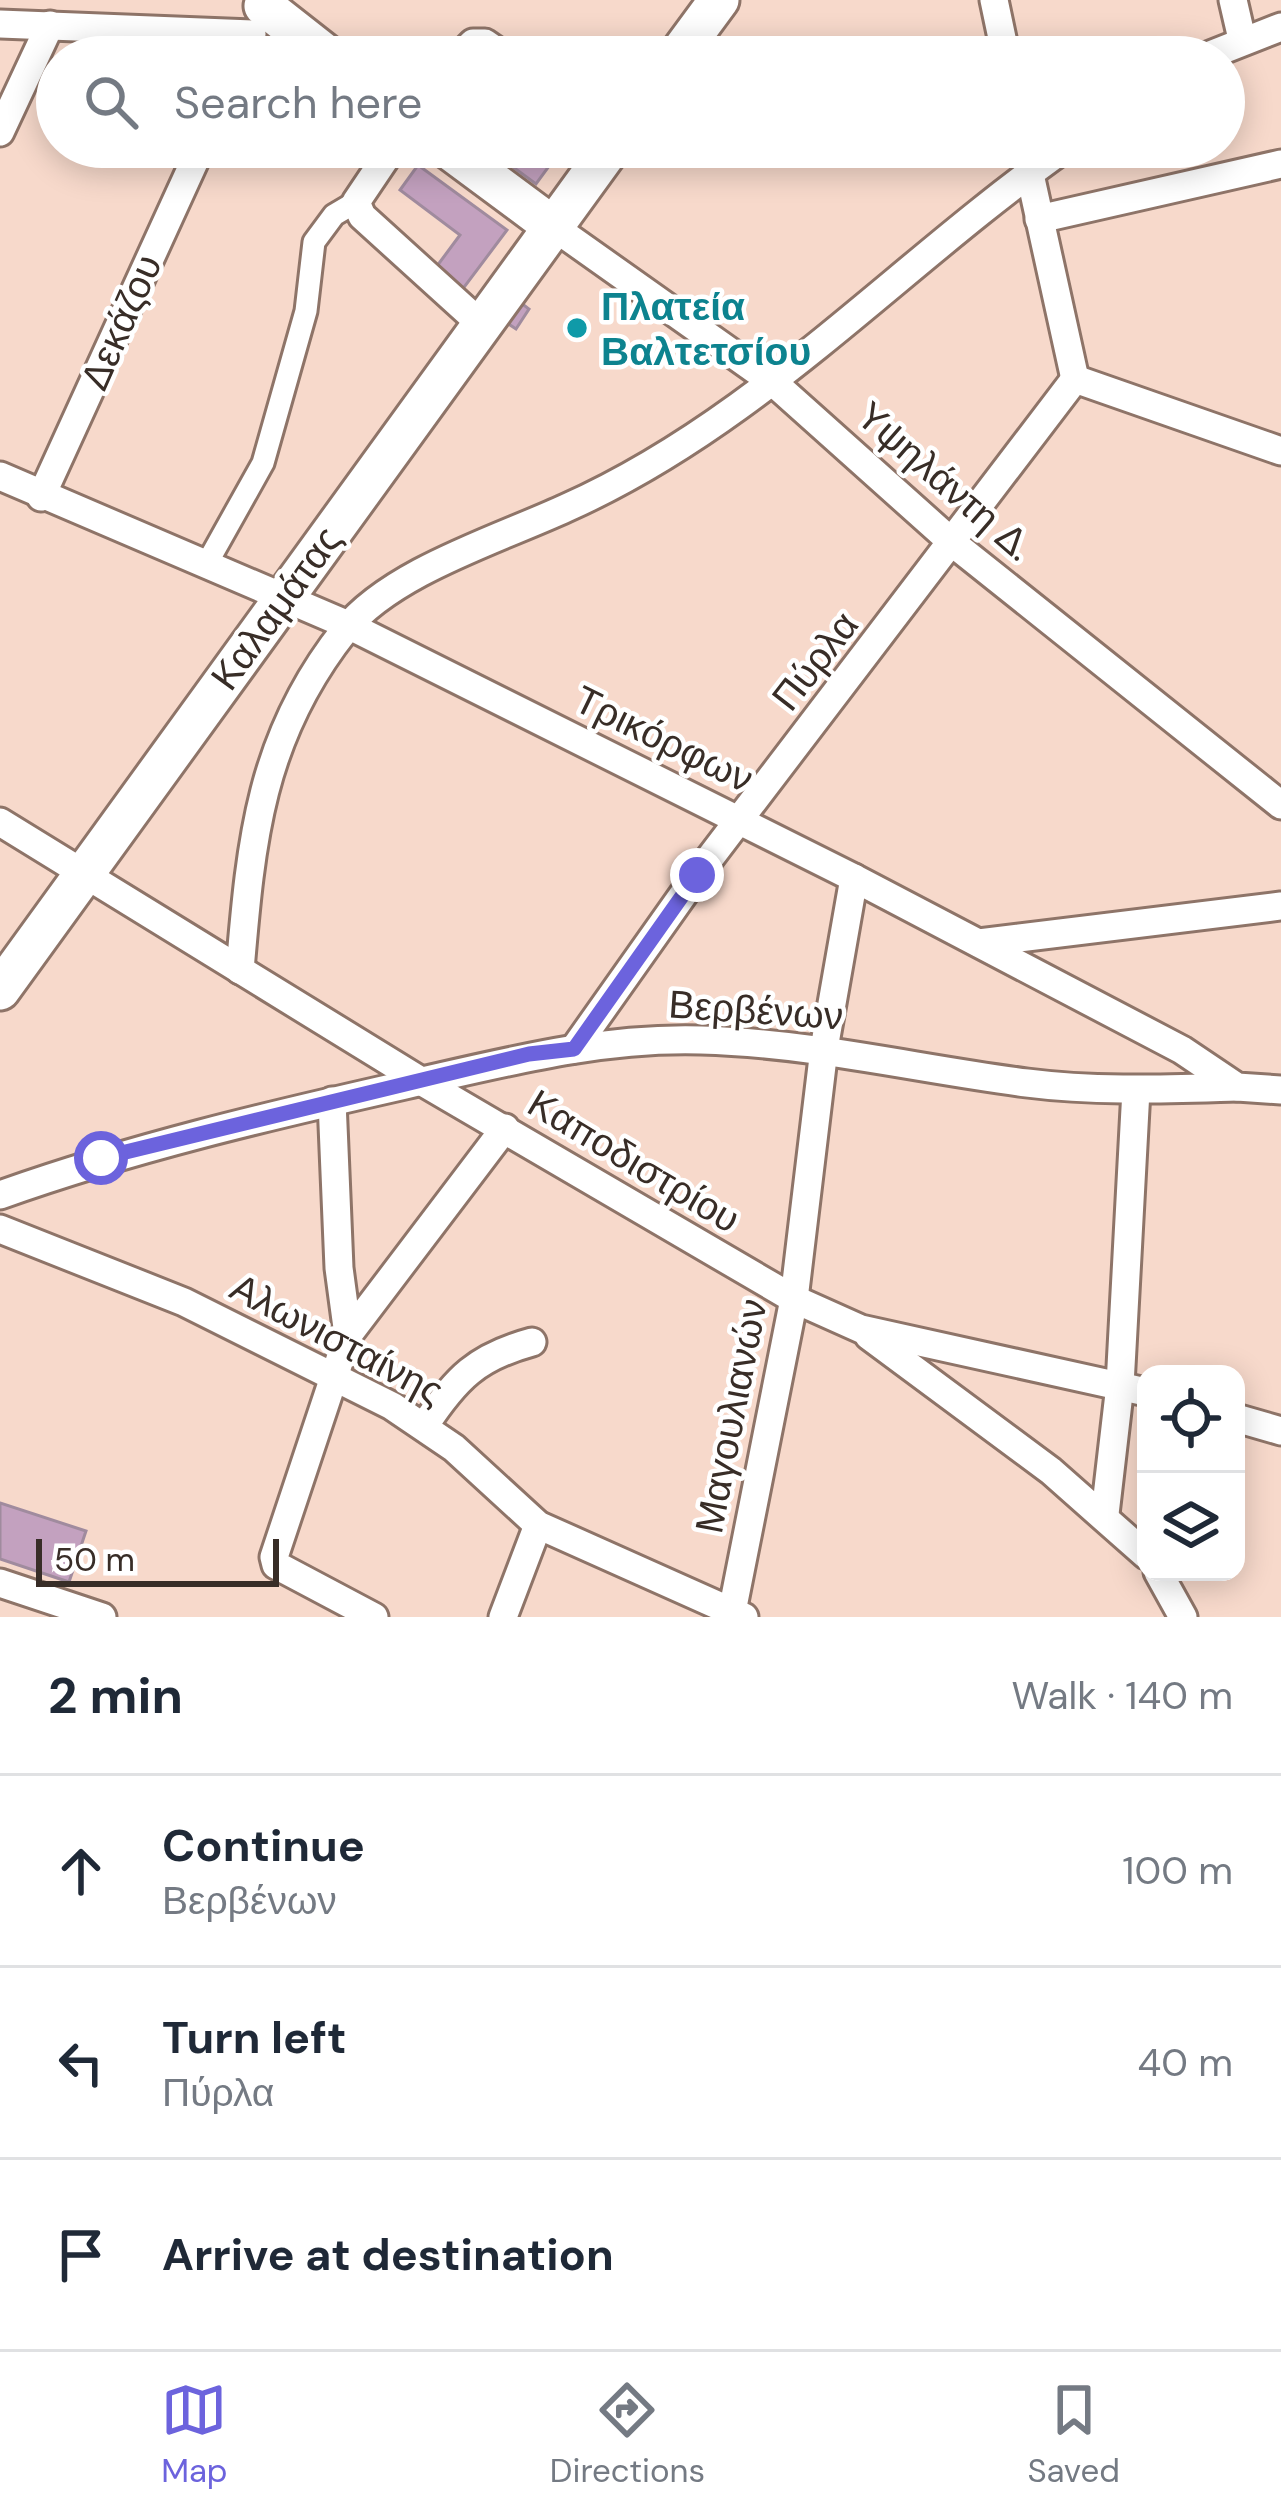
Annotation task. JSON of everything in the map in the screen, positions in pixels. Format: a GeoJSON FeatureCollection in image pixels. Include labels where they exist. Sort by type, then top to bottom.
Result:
{"type":"FeatureCollection","features":[{"type":"Feature","properties":{"kind":"main road"},"geometry":{"type":"LineString","coordinates":[[692,36],[719,0]]}},
{"type":"Feature","properties":{"kind":"main road"},"geometry":{"type":"LineString","coordinates":[[474,168],[551,225]]}},
{"type":"Feature","properties":{"kind":"main road","name":"Καλαμάτας"},"geometry":{"type":"LineString","coordinates":[[3,981],[85,878],[281,598],[595,168]]}},
{"type":"Feature","properties":{"kind":"street"},"geometry":{"type":"LineString","coordinates":[[994,0],[1002,36]]}},
{"type":"Feature","properties":{"kind":"street"},"geometry":{"type":"LineString","coordinates":[[1232,0],[1241,36]]}},
{"type":"Feature","properties":{"kind":"street"},"geometry":{"type":"LineString","coordinates":[[0,24],[256,24]]}},
{"type":"Feature","properties":{"kind":"street"},"geometry":{"type":"LineString","coordinates":[[45,36],[50,25]]}},
{"type":"Feature","properties":{"kind":"street"},"geometry":{"type":"LineString","coordinates":[[1245,38],[1281,27]]}},
{"type":"Feature","properties":{"kind":"street"},"geometry":{"type":"LineString","coordinates":[[0,132],[36,55]]}},
{"type":"Feature","properties":{"kind":"street"},"geometry":{"type":"LineString","coordinates":[[1039,219],[1281,164]]}},
{"type":"Feature","properties":{"kind":"street","name":"Δεκάζου"},"geometry":{"type":"LineString","coordinates":[[41,497],[191,168]]}},
{"type":"Feature","properties":{"kind":"street"},"geometry":{"type":"LineString","coordinates":[[206,565],[263,463],[306,311],[314,242],[334,215],[356,202],[379,168]]}},
{"type":"Feature","properties":{"kind":"street"},"geometry":{"type":"LineString","coordinates":[[240,970],[252,831],[262,788],[314,671],[348,626],[388,590],[605,491],[774,383],[1018,168]]}},
{"type":"Feature","properties":{"kind":"street"},"geometry":{"type":"LineString","coordinates":[[1029,168],[1075,379],[1281,451]]}},
{"type":"Feature","properties":{"kind":"street"},"geometry":{"type":"LineString","coordinates":[[356,202],[381,239],[481,324]]}},
{"type":"Feature","properties":{"kind":"street","name":"Υψηλάντη Δ."},"geometry":{"type":"LineString","coordinates":[[551,225],[774,383],[954,544],[1281,805]]}},
{"type":"Feature","properties":{"kind":"street","name":"Πύρλα"},"geometry":{"type":"LineString","coordinates":[[574,1049],[739,820],[954,544],[1075,379]]}},
{"type":"Feature","properties":{"kind":"street","name":"Τρικόρφων"},"geometry":{"type":"LineString","coordinates":[[0,476],[348,626],[854,878],[1182,1050],[1237,1087]]}},
{"type":"Feature","properties":{"kind":"street","name":"Καποδιστρίου"},"geometry":{"type":"LineString","coordinates":[[0,822],[422,1081],[794,1299],[861,1330],[1133,1388]]}},
{"type":"Feature","properties":{"kind":"street","name":"Μαγουλιανών"},"geometry":{"type":"LineString","coordinates":[[738,1615],[794,1299],[824,1049],[854,878]]}},
{"type":"Feature","properties":{"kind":"street"},"geometry":{"type":"LineString","coordinates":[[979,944],[1281,906]]}},
{"type":"Feature","properties":{"kind":"street","name":"Βερβένων"},"geometry":{"type":"LineString","coordinates":[[0,1195],[101,1158],[332,1101],[574,1049],[699,1040],[824,1049],[1031,1083],[1136,1090],[1237,1087]]}},
{"type":"Feature","properties":{"kind":"street"},"geometry":{"type":"LineString","coordinates":[[1237,1087],[1281,1090]]}},
{"type":"Feature","properties":{"kind":"street"},"geometry":{"type":"LineString","coordinates":[[1105,1514],[1133,1388],[1136,1090]]}},
{"type":"Feature","properties":{"kind":"street"},"geometry":{"type":"LineString","coordinates":[[332,1101],[339,1268],[348,1335]]}},
{"type":"Feature","properties":{"kind":"street"},"geometry":{"type":"LineString","coordinates":[[374,1617],[276,1565],[296,1480],[348,1335],[505,1128]]}},
{"type":"Feature","properties":{"kind":"street","name":"Αλωνισταίνης"},"geometry":{"type":"LineString","coordinates":[[0,1229],[184,1303],[425,1425],[538,1526],[738,1615]]}},
{"type":"Feature","properties":{"kind":"street"},"geometry":{"type":"LineString","coordinates":[[861,1330],[1105,1514],[1137,1546]]}},
{"type":"Feature","properties":{"kind":"street"},"geometry":{"type":"LineString","coordinates":[[425,1425],[453,1385],[485,1357],[532,1342]]}},
{"type":"Feature","properties":{"kind":"street"},"geometry":{"type":"LineString","coordinates":[[1245,1421],[1281,1431]]}},
{"type":"Feature","properties":{"kind":"street"},"geometry":{"type":"LineString","coordinates":[[503,1617],[538,1526]]}},
{"type":"Feature","properties":{"kind":"street"},"geometry":{"type":"LineString","coordinates":[[1163,1581],[1183,1617]]}},
{"type":"Feature","properties":{"kind":"street"},"geometry":{"type":"LineString","coordinates":[[0,1583],[102,1617]]}},
{"type":"Feature","properties":{"kind":"building"},"geometry":{"type":"Polygon","coordinates":[[[416,168],[422,168],[507,230],[462,290],[434,270],[460,235],[400,190],[416,168]]]}},
{"type":"Feature","properties":{"kind":"building"},"geometry":{"type":"Polygon","coordinates":[[[514,168],[548,168],[536,184],[514,168]]]}},
{"type":"Feature","properties":{"kind":"building"},"geometry":{"type":"Polygon","coordinates":[[[512,296],[529,309],[516,329],[498,317],[512,296]]]}},
{"type":"Feature","properties":{"kind":"building"},"geometry":{"type":"Polygon","coordinates":[[[0,1503],[86,1531],[69,1582],[0,1559],[0,1503]]]}},
{"type":"Feature","properties":{"kind":"place","name":"Πλατεία Βαλτετσίου"},"geometry":{"type":"Point","coordinates":[577,328]}},
{"type":"Feature","properties":{"kind":"route"},"geometry":{"type":"LineString","coordinates":[[101,1158],[529,1054],[574,1049],[697,875]]}}]}
